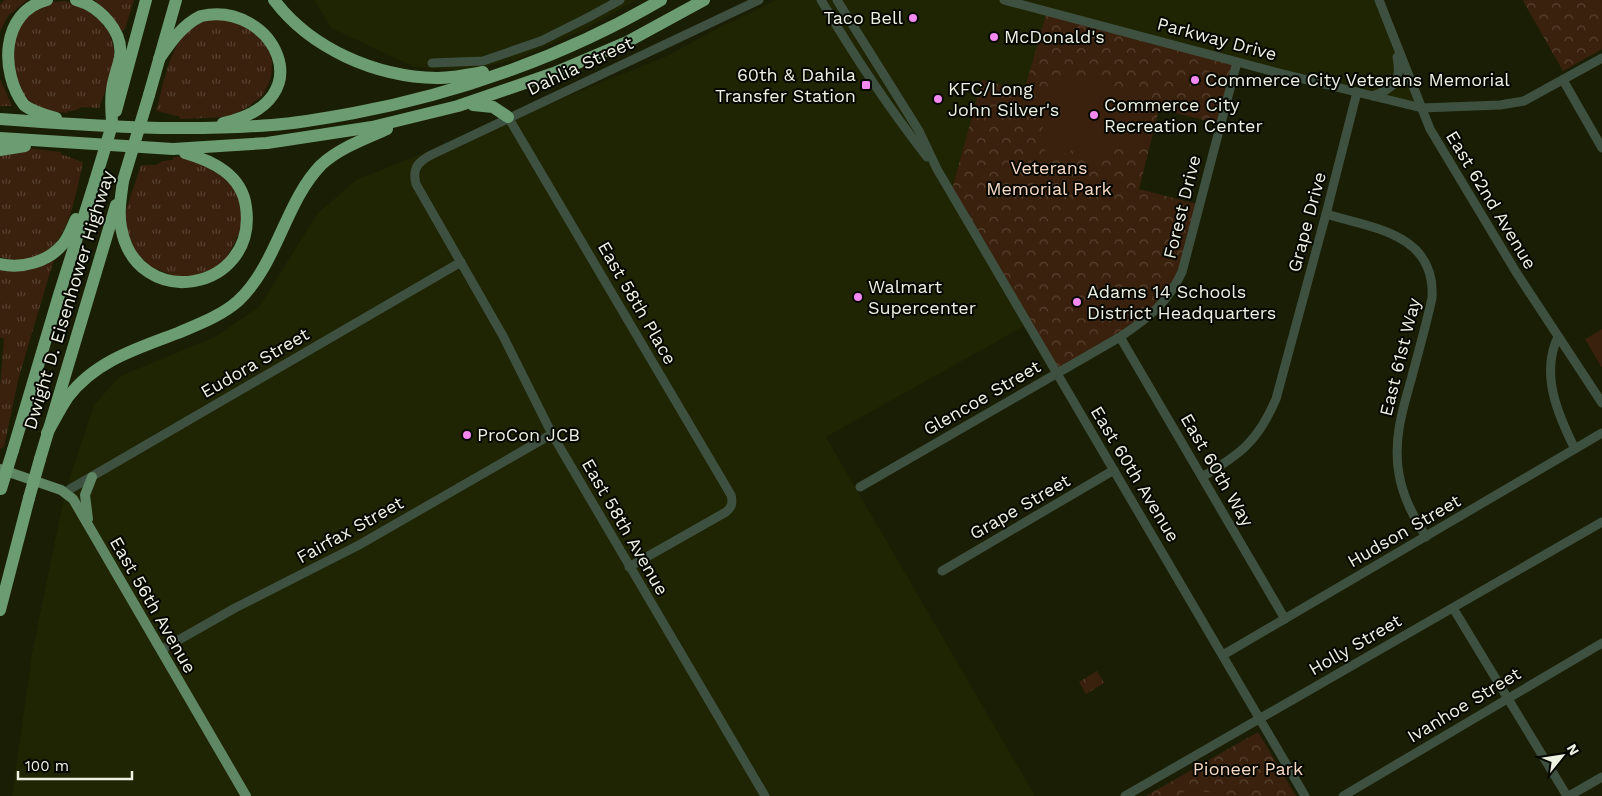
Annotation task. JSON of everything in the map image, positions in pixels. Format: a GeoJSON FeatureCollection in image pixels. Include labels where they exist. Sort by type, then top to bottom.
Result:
{"type":"FeatureCollection","features":[{"type":"Feature","properties":{"kind":"highway"},"geometry":{"type":"LineString","coordinates":[[47,0],[25,9],[11,24],[3,43],[1,57],[2,72],[7,85],[24,105],[44,114],[80,125]]}},
{"type":"Feature","properties":{"kind":"highway"},"geometry":{"type":"LineString","coordinates":[[76,0],[94,8],[103,15],[116,35],[120,55],[116,91]]}},
{"type":"Feature","properties":{"kind":"highway"},"geometry":{"type":"LineString","coordinates":[[116,91],[146,0]]}},
{"type":"Feature","properties":{"kind":"highway","name":"Dwight D. Eisenhower Highway"},"geometry":{"type":"LineString","coordinates":[[0,610],[47,433],[176,0]]}},
{"type":"Feature","properties":{"kind":"highway"},"geometry":{"type":"LineString","coordinates":[[274,0],[294,21],[329,48],[364,64],[399,74],[439,78],[460,76],[538,58]]}},
{"type":"Feature","properties":{"kind":"highway"},"geometry":{"type":"LineString","coordinates":[[0,119],[140,129],[192,129],[283,124],[378,108],[488,78],[613,26],[661,0]]}},
{"type":"Feature","properties":{"kind":"highway"},"geometry":{"type":"LineString","coordinates":[[0,138],[173,149],[243,146],[336,133],[450,108],[524,84],[594,57],[654,28],[704,0]]}},
{"type":"Feature","properties":{"kind":"highway"},"geometry":{"type":"LineString","coordinates":[[159,59],[179,33],[199,16],[211,12],[223,10],[244,13],[256,19],[274,39],[279,52],[280,72],[276,87],[269,99],[247,116],[192,129]]}},
{"type":"Feature","properties":{"kind":"highway","name":"Dwight D. Eisenhower Highway"},"geometry":{"type":"LineString","coordinates":[[0,491],[112,125],[116,91]]}},
{"type":"Feature","properties":{"kind":"highway"},"geometry":{"type":"LineString","coordinates":[[450,108],[485,105],[493,107],[508,117]]}},
{"type":"Feature","properties":{"kind":"highway"},"geometry":{"type":"LineString","coordinates":[[47,433],[62,406],[74,390],[102,365],[128,352],[201,324],[220,314],[236,302],[256,280],[304,187],[322,164],[350,146],[411,118]]}},
{"type":"Feature","properties":{"kind":"highway"},"geometry":{"type":"LineString","coordinates":[[0,150],[11,147],[66,143]]}},
{"type":"Feature","properties":{"kind":"highway"},"geometry":{"type":"LineString","coordinates":[[123,181],[120,209],[121,227],[125,243],[141,266],[162,279],[176,283],[201,281],[218,272],[236,256],[245,238],[247,218],[244,199],[238,184],[218,166],[201,157],[173,149]]}},
{"type":"Feature","properties":{"kind":"highway"},"geometry":{"type":"LineString","coordinates":[[0,264],[27,264],[46,257],[58,249],[66,239],[95,181]]}},
{"type":"Feature","properties":{"kind":"main road"},"geometry":{"type":"LineString","coordinates":[[0,469],[66,492]]}},
{"type":"Feature","properties":{"kind":"main road"},"geometry":{"type":"LineString","coordinates":[[92,477],[86,488],[84,499],[92,532]]}},
{"type":"Feature","properties":{"kind":"main road","name":"East 56th Avenue"},"geometry":{"type":"LineString","coordinates":[[66,492],[76,504],[246,796]]}},
{"type":"Feature","properties":{"kind":"street"},"geometry":{"type":"LineString","coordinates":[[432,63],[483,61],[541,41],[589,18],[620,0]]}},
{"type":"Feature","properties":{"kind":"street","name":"Dahlia Street"},"geometry":{"type":"LineString","coordinates":[[417,165],[431,155],[508,117],[759,0]]}},
{"type":"Feature","properties":{"kind":"street","name":"East 60th Avenue"},"geometry":{"type":"LineString","coordinates":[[837,0],[919,131],[937,169],[1305,796]]}},
{"type":"Feature","properties":{"kind":"street","name":"Parkway Drive"},"geometry":{"type":"LineString","coordinates":[[1004,0],[1236,62],[1422,108]]}},
{"type":"Feature","properties":{"kind":"street","name":"East 62nd Avenue"},"geometry":{"type":"LineString","coordinates":[[1379,0],[1430,129],[1516,272],[1602,403]]}},
{"type":"Feature","properties":{"kind":"street","name":"East 60th Avenue"},"geometry":{"type":"LineString","coordinates":[[821,1],[870,78],[937,169]]}},
{"type":"Feature","properties":{"kind":"street"},"geometry":{"type":"LineString","coordinates":[[1373,96],[1391,87],[1398,80],[1399,70],[1391,33]]}},
{"type":"Feature","properties":{"kind":"street"},"geometry":{"type":"LineString","coordinates":[[1422,108],[1510,105],[1524,101],[1602,58]]}},
{"type":"Feature","properties":{"kind":"street","name":"Forest Drive"},"geometry":{"type":"LineString","coordinates":[[1120,337],[1155,312],[1172,292],[1182,272],[1236,62]]}},
{"type":"Feature","properties":{"kind":"street"},"geometry":{"type":"LineString","coordinates":[[1564,80],[1602,148]]}},
{"type":"Feature","properties":{"kind":"street","name":"Grape Drive"},"geometry":{"type":"LineString","coordinates":[[1202,477],[1238,454],[1254,438],[1270,413],[1279,391],[1357,92]]}},
{"type":"Feature","properties":{"kind":"street","name":"East 58th Place"},"geometry":{"type":"LineString","coordinates":[[508,117],[731,495],[731,506],[726,512],[629,567]]}},
{"type":"Feature","properties":{"kind":"street","name":"East 58th Avenue"},"geometry":{"type":"LineString","coordinates":[[417,165],[414,176],[416,184],[503,336],[552,434],[765,796]]}},
{"type":"Feature","properties":{"kind":"street","name":"East 61st Way"},"geometry":{"type":"LineString","coordinates":[[1326,214],[1390,232],[1402,238],[1417,250],[1430,273],[1432,298],[1402,415],[1397,454],[1399,474],[1405,498],[1426,537]]}},
{"type":"Feature","properties":{"kind":"street","name":"Eudora Street"},"geometry":{"type":"LineString","coordinates":[[66,492],[461,262]]}},
{"type":"Feature","properties":{"kind":"street","name":"Glencoe Street"},"geometry":{"type":"LineString","coordinates":[[860,487],[1120,337]]}},
{"type":"Feature","properties":{"kind":"street","name":"East 60th Way"},"geometry":{"type":"LineString","coordinates":[[1120,337],[1285,619]]}},
{"type":"Feature","properties":{"kind":"street"},"geometry":{"type":"LineString","coordinates":[[1558,337],[1551,354],[1551,378],[1558,410],[1575,449]]}},
{"type":"Feature","properties":{"kind":"street","name":"Hudson Street"},"geometry":{"type":"LineString","coordinates":[[1223,655],[1602,433]]}},
{"type":"Feature","properties":{"kind":"street","name":"Fairfax Street"},"geometry":{"type":"LineString","coordinates":[[161,650],[235,608],[360,545],[552,434]]}},
{"type":"Feature","properties":{"kind":"street","name":"Grape Street"},"geometry":{"type":"LineString","coordinates":[[942,571],[1114,470]]}},
{"type":"Feature","properties":{"kind":"street","name":"Holly Street"},"geometry":{"type":"LineString","coordinates":[[1125,796],[1602,522]]}},
{"type":"Feature","properties":{"kind":"street"},"geometry":{"type":"LineString","coordinates":[[1454,608],[1568,796],[1602,777]]}},
{"type":"Feature","properties":{"kind":"street","name":"Ivanhoe Street"},"geometry":{"type":"LineString","coordinates":[[1343,796],[1602,643]]}},
{"type":"Feature","properties":{"kind":"shaded area"},"geometry":{"type":"Polygon","coordinates":[[[314,0],[636,0],[589,27],[515,60],[462,71],[414,67],[331,28],[314,0]]]}},
{"type":"Feature","properties":{"kind":"shaded area"},"geometry":{"type":"Polygon","coordinates":[[[776,0],[1376,0],[1422,108],[1047,11],[1024,92],[982,80],[1026,325],[826,437],[1035,796],[12,796],[32,653],[65,492],[94,405],[120,376],[215,337],[259,307],[317,214],[356,180],[667,56],[718,28],[776,0]]]}},
{"type":"Feature","properties":{"kind":"green space"},"geometry":{"type":"Polygon","coordinates":[[[4,0],[27,0],[8,16],[0,31],[0,4],[4,0]]]}},
{"type":"Feature","properties":{"kind":"green space"},"geometry":{"type":"Polygon","coordinates":[[[94,0],[134,0],[125,29],[120,32],[108,12],[94,0]]]}},
{"type":"Feature","properties":{"kind":"green space"},"geometry":{"type":"Polygon","coordinates":[[[1524,0],[1602,0],[1602,49],[1563,71],[1524,0]]]}},
{"type":"Feature","properties":{"kind":"green space"},"geometry":{"type":"Polygon","coordinates":[[[65,1],[89,11],[101,21],[109,32],[113,43],[114,64],[99,108],[82,107],[68,111],[68,113],[50,111],[31,102],[12,84],[15,25],[50,2],[65,1]]]}},
{"type":"Feature","properties":{"kind":"green space","name":"Veterans Memorial Park"},"geometry":{"type":"Polygon","coordinates":[[[1047,11],[1237,62],[1220,124],[1159,109],[1139,189],[1200,205],[1182,272],[1160,306],[1057,373],[951,193],[982,80],[1024,91],[1047,11]]]}},
{"type":"Feature","properties":{"kind":"green space"},"geometry":{"type":"Polygon","coordinates":[[[212,16],[253,26],[271,54],[271,78],[263,95],[248,107],[228,117],[180,119],[179,116],[156,111],[171,57],[176,47],[191,27],[212,16]]]}},
{"type":"Feature","properties":{"kind":"green space","name":"Commerce City Recreation Center"},"geometry":{"type":"Polygon","coordinates":[[[1072,71],[1075,77],[1088,76],[1107,81],[1123,93],[1137,86],[1150,111],[1141,150],[1130,156],[1124,145],[1089,163],[1080,146],[1050,161],[1038,136],[1042,134],[1044,119],[1040,118],[1038,113],[1039,109],[1043,107],[1038,103],[1050,90],[1047,84],[1072,71]]]}},
{"type":"Feature","properties":{"kind":"green space"},"geometry":{"type":"Polygon","coordinates":[[[0,79],[12,106],[0,106],[0,79]]]}},
{"type":"Feature","properties":{"kind":"green space"},"geometry":{"type":"Polygon","coordinates":[[[26,148],[61,152],[61,155],[83,162],[75,198],[62,233],[52,246],[39,256],[22,260],[0,257],[0,151],[26,148]]]}},
{"type":"Feature","properties":{"kind":"green space"},"geometry":{"type":"Polygon","coordinates":[[[173,157],[183,157],[212,165],[237,190],[243,225],[227,258],[211,270],[193,276],[174,276],[149,266],[136,252],[127,233],[125,213],[141,165],[156,165],[163,161],[173,160],[173,157]]]}},
{"type":"Feature","properties":{"kind":"green space"},"geometry":{"type":"Polygon","coordinates":[[[54,259],[18,380],[4,447],[0,449],[0,387],[4,339],[0,337],[0,267],[54,259]]]}},
{"type":"Feature","properties":{"kind":"green space"},"geometry":{"type":"Polygon","coordinates":[[[1602,329],[1602,368],[1585,339],[1602,329]]]}},
{"type":"Feature","properties":{"kind":"green space"},"geometry":{"type":"Polygon","coordinates":[[[1097,671],[1104,683],[1086,694],[1079,682],[1097,671]]]}},
{"type":"Feature","properties":{"kind":"green space","name":"Pioneer Park"},"geometry":{"type":"Polygon","coordinates":[[[1258,732],[1296,796],[1146,796],[1258,732]]]}},
{"type":"Feature","properties":{"kind":"green space"},"geometry":{"type":"Polygon","coordinates":[[[1187,790],[1241,796],[1177,796],[1187,790]]]}},
{"type":"Feature","properties":{"kind":"place","name":"Taco Bell"},"geometry":{"type":"Point","coordinates":[913,18]}},
{"type":"Feature","properties":{"kind":"place","name":"McDonald's"},"geometry":{"type":"Point","coordinates":[994,37]}},
{"type":"Feature","properties":{"kind":"place","name":"Commerce City Veterans Memorial"},"geometry":{"type":"Point","coordinates":[1195,80]}},
{"type":"Feature","properties":{"kind":"place","name":"60th & Dahila Transfer Station"},"geometry":{"type":"Point","coordinates":[866,85]}},
{"type":"Feature","properties":{"kind":"place","name":"KFC/Long John Silver's"},"geometry":{"type":"Point","coordinates":[938,99]}},
{"type":"Feature","properties":{"kind":"place","name":"Commerce City Recreation Center"},"geometry":{"type":"Point","coordinates":[1094,115]}},
{"type":"Feature","properties":{"kind":"place","name":"Walmart Supercenter"},"geometry":{"type":"Point","coordinates":[858,297]}},
{"type":"Feature","properties":{"kind":"place","name":"Adams 14 Schools District Headquarters"},"geometry":{"type":"Point","coordinates":[1077,302]}},
{"type":"Feature","properties":{"kind":"place","name":"ProCon JCB"},"geometry":{"type":"Point","coordinates":[467,435]}}]}
